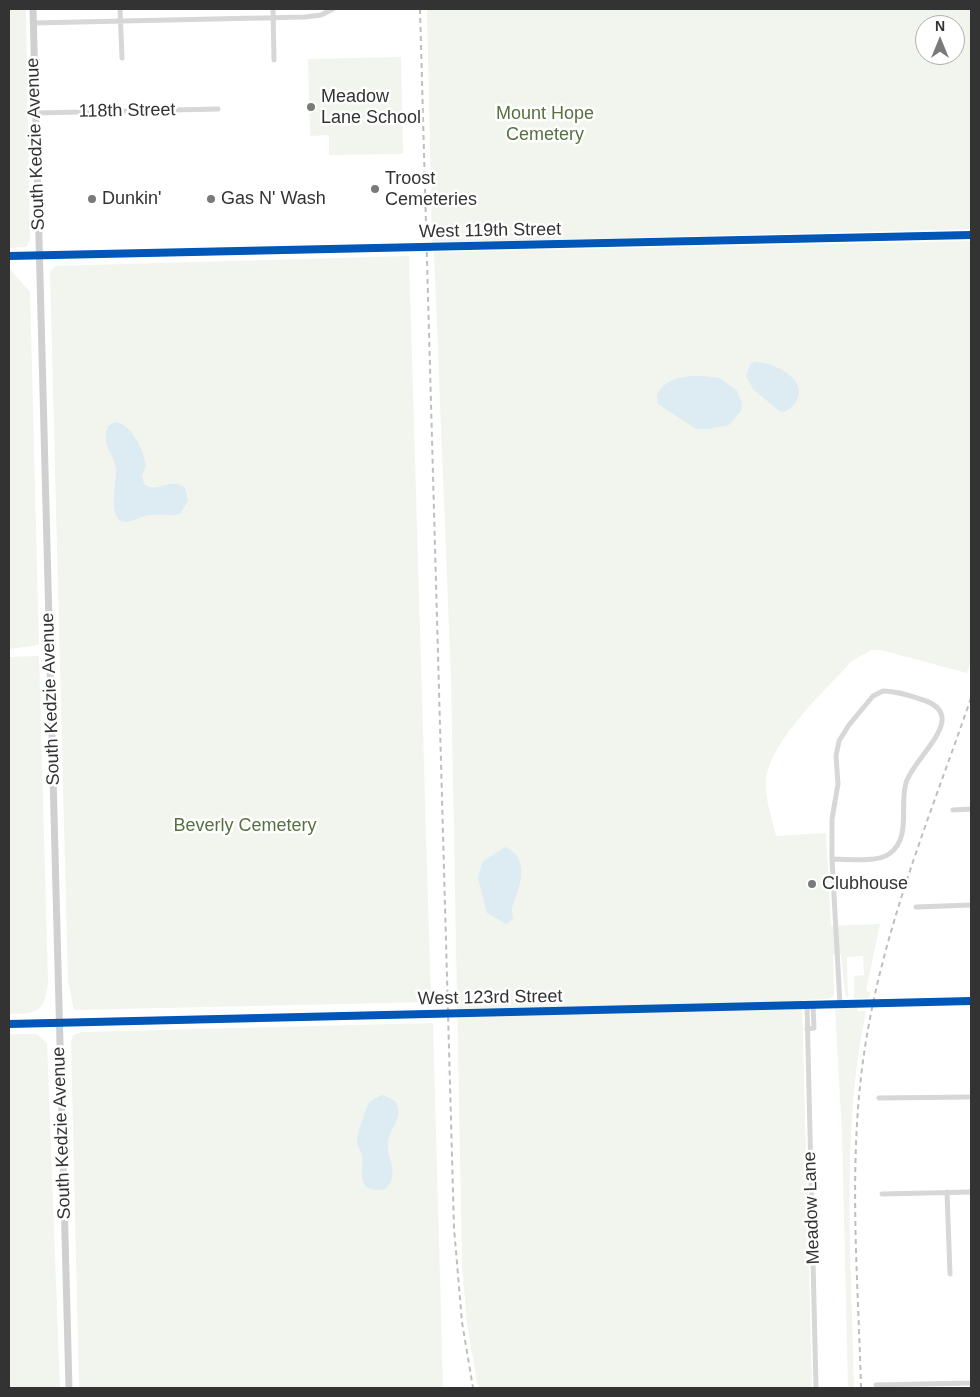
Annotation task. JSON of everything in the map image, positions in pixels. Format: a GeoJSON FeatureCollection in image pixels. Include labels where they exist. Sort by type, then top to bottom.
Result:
{"type":"FeatureCollection","features":[{"type":"Feature","properties":{"kind":"street","name":"South Kedzie Avenue"},"geometry":{"type":"LineString","coordinates":[[32,9],[69,1388]]}},
{"type":"Feature","properties":{"kind":"street"},"geometry":{"type":"LineString","coordinates":[[120,9],[122,58]]}},
{"type":"Feature","properties":{"kind":"street"},"geometry":{"type":"LineString","coordinates":[[273,9],[274,60]]}},
{"type":"Feature","properties":{"kind":"street"},"geometry":{"type":"LineString","coordinates":[[33,23],[315,17],[333,9]]}},
{"type":"Feature","properties":{"kind":"street","name":"118th Street"},"geometry":{"type":"LineString","coordinates":[[36,113],[218,109]]}},
{"type":"Feature","properties":{"kind":"street","name":"West 119th Street"},"geometry":{"type":"LineString","coordinates":[[9,256],[971,235]]}},
{"type":"Feature","properties":{"kind":"street"},"geometry":{"type":"LineString","coordinates":[[832,859],[883,858],[897,846],[903,830],[903,800],[906,782],[914,766],[939,733],[941,712],[934,703],[894,691],[883,691],[873,696],[843,734],[836,756],[838,784],[832,819],[832,859],[840,1004]]}},
{"type":"Feature","properties":{"kind":"street"},"geometry":{"type":"LineString","coordinates":[[954,810],[971,809]]}},
{"type":"Feature","properties":{"kind":"street"},"geometry":{"type":"LineString","coordinates":[[916,907],[971,905]]}},
{"type":"Feature","properties":{"kind":"street","name":"West 123rd Street"},"geometry":{"type":"LineString","coordinates":[[9,1024],[971,1001]]}},
{"type":"Feature","properties":{"kind":"street"},"geometry":{"type":"LineString","coordinates":[[807,1029],[814,1028],[810,1005]]}},
{"type":"Feature","properties":{"kind":"street","name":"Meadow Lane"},"geometry":{"type":"LineString","coordinates":[[810,1005],[807,1029],[816,1388]]}},
{"type":"Feature","properties":{"kind":"street"},"geometry":{"type":"LineString","coordinates":[[879,1098],[971,1097]]}},
{"type":"Feature","properties":{"kind":"street"},"geometry":{"type":"LineString","coordinates":[[947,1192],[950,1274]]}},
{"type":"Feature","properties":{"kind":"street"},"geometry":{"type":"LineString","coordinates":[[882,1194],[971,1192]]}},
{"type":"Feature","properties":{"kind":"street"},"geometry":{"type":"LineString","coordinates":[[876,1385],[935,1386],[971,1382]]}},
{"type":"Feature","properties":{"kind":"green space"},"geometry":{"type":"Polygon","coordinates":[[[9,9],[26,9],[30,240],[26,247],[9,248],[9,9]]]}},
{"type":"Feature","properties":{"kind":"green space","name":"Mount Hope Cemetery"},"geometry":{"type":"Polygon","coordinates":[[[427,9],[971,9],[971,229],[432,243],[427,9]]]}},
{"type":"Feature","properties":{"kind":"green space"},"geometry":{"type":"Polygon","coordinates":[[[401,57],[403,154],[329,155],[329,135],[310,136],[308,59],[401,57]]]}},
{"type":"Feature","properties":{"kind":"green space"},"geometry":{"type":"Polygon","coordinates":[[[971,241],[971,662],[967,673],[881,650],[871,650],[852,661],[801,716],[778,747],[770,763],[766,779],[767,800],[776,836],[826,833],[831,926],[880,924],[866,991],[870,992],[869,998],[854,998],[854,976],[864,975],[863,956],[847,957],[848,998],[845,995],[841,954],[833,955],[834,996],[828,999],[802,1000],[812,1388],[478,1388],[467,1324],[462,1264],[451,678],[434,252],[971,241]]]}},
{"type":"Feature","properties":{"kind":"green space","name":"Beverly Cemetery"},"geometry":{"type":"Polygon","coordinates":[[[409,256],[431,1002],[74,1010],[68,981],[50,272],[55,266],[409,256]]]}},
{"type":"Feature","properties":{"kind":"green space"},"geometry":{"type":"Polygon","coordinates":[[[9,268],[30,292],[39,645],[9,649],[9,268]]]}},
{"type":"Feature","properties":{"kind":"green space"},"geometry":{"type":"Polygon","coordinates":[[[39,656],[48,982],[45,999],[38,1009],[33,1012],[9,1014],[9,657],[39,656]]]}},
{"type":"Feature","properties":{"kind":"green space"},"geometry":{"type":"Polygon","coordinates":[[[835,1008],[858,1008],[857,1011],[866,1011],[858,1057],[850,1151],[850,1246],[854,1388],[848,1388],[842,1134],[835,1008]]]}},
{"type":"Feature","properties":{"kind":"green space"},"geometry":{"type":"Polygon","coordinates":[[[433,1023],[443,1388],[79,1388],[71,1042],[73,1035],[82,1032],[433,1023]]]}},
{"type":"Feature","properties":{"kind":"green space"},"geometry":{"type":"Polygon","coordinates":[[[9,1034],[37,1034],[47,1043],[60,1388],[9,1388],[9,1034]]]}},
{"type":"Feature","properties":{"kind":"shaded area"},"geometry":{"type":"Polygon","coordinates":[[[754,362],[771,365],[795,380],[799,395],[789,409],[782,412],[778,410],[753,389],[746,376],[750,365],[754,362]]]}},
{"type":"Feature","properties":{"kind":"shaded area"},"geometry":{"type":"Polygon","coordinates":[[[701,376],[720,378],[737,391],[742,403],[741,411],[729,425],[696,429],[658,404],[657,395],[665,385],[676,379],[701,376]]]}},
{"type":"Feature","properties":{"kind":"shaded area"},"geometry":{"type":"Polygon","coordinates":[[[115,422],[126,427],[140,446],[146,465],[142,475],[144,484],[154,488],[175,484],[185,488],[188,501],[180,514],[149,515],[126,522],[120,520],[116,515],[114,500],[116,470],[106,440],[108,426],[115,422]]]}},
{"type":"Feature","properties":{"kind":"shaded area"},"geometry":{"type":"Polygon","coordinates":[[[505,847],[513,852],[521,867],[518,892],[512,907],[513,919],[506,924],[487,913],[478,878],[483,861],[505,847]]]}},
{"type":"Feature","properties":{"kind":"shaded area"},"geometry":{"type":"Polygon","coordinates":[[[383,1095],[395,1101],[399,1112],[388,1141],[393,1172],[392,1178],[390,1184],[385,1189],[375,1190],[365,1185],[363,1180],[362,1155],[357,1140],[358,1132],[369,1103],[383,1095]]]}},
{"type":"Feature","properties":{"kind":"railway"},"geometry":{"type":"LineString","coordinates":[[420,9],[454,1228],[462,1322],[473,1388]]}},
{"type":"Feature","properties":{"kind":"railway"},"geometry":{"type":"LineString","coordinates":[[861,1388],[855,1171],[860,1084],[866,1041],[874,997],[897,910],[971,698]]}},
{"type":"Feature","properties":{"kind":"cycle path"},"geometry":{"type":"LineString","coordinates":[[9,256],[971,235]]}},
{"type":"Feature","properties":{"kind":"cycle path"},"geometry":{"type":"LineString","coordinates":[[9,1024],[971,1001]]}},
{"type":"Feature","properties":{"kind":"place","name":"Meadow Lane School"},"geometry":{"type":"Point","coordinates":[311,107]}},
{"type":"Feature","properties":{"kind":"place","name":"Troost Cemeteries"},"geometry":{"type":"Point","coordinates":[375,189]}},
{"type":"Feature","properties":{"kind":"place","name":"Dunkin'"},"geometry":{"type":"Point","coordinates":[92,199]}},
{"type":"Feature","properties":{"kind":"place","name":"Gas N' Wash"},"geometry":{"type":"Point","coordinates":[211,199]}},
{"type":"Feature","properties":{"kind":"place","name":"Clubhouse"},"geometry":{"type":"Point","coordinates":[812,884]}}]}
